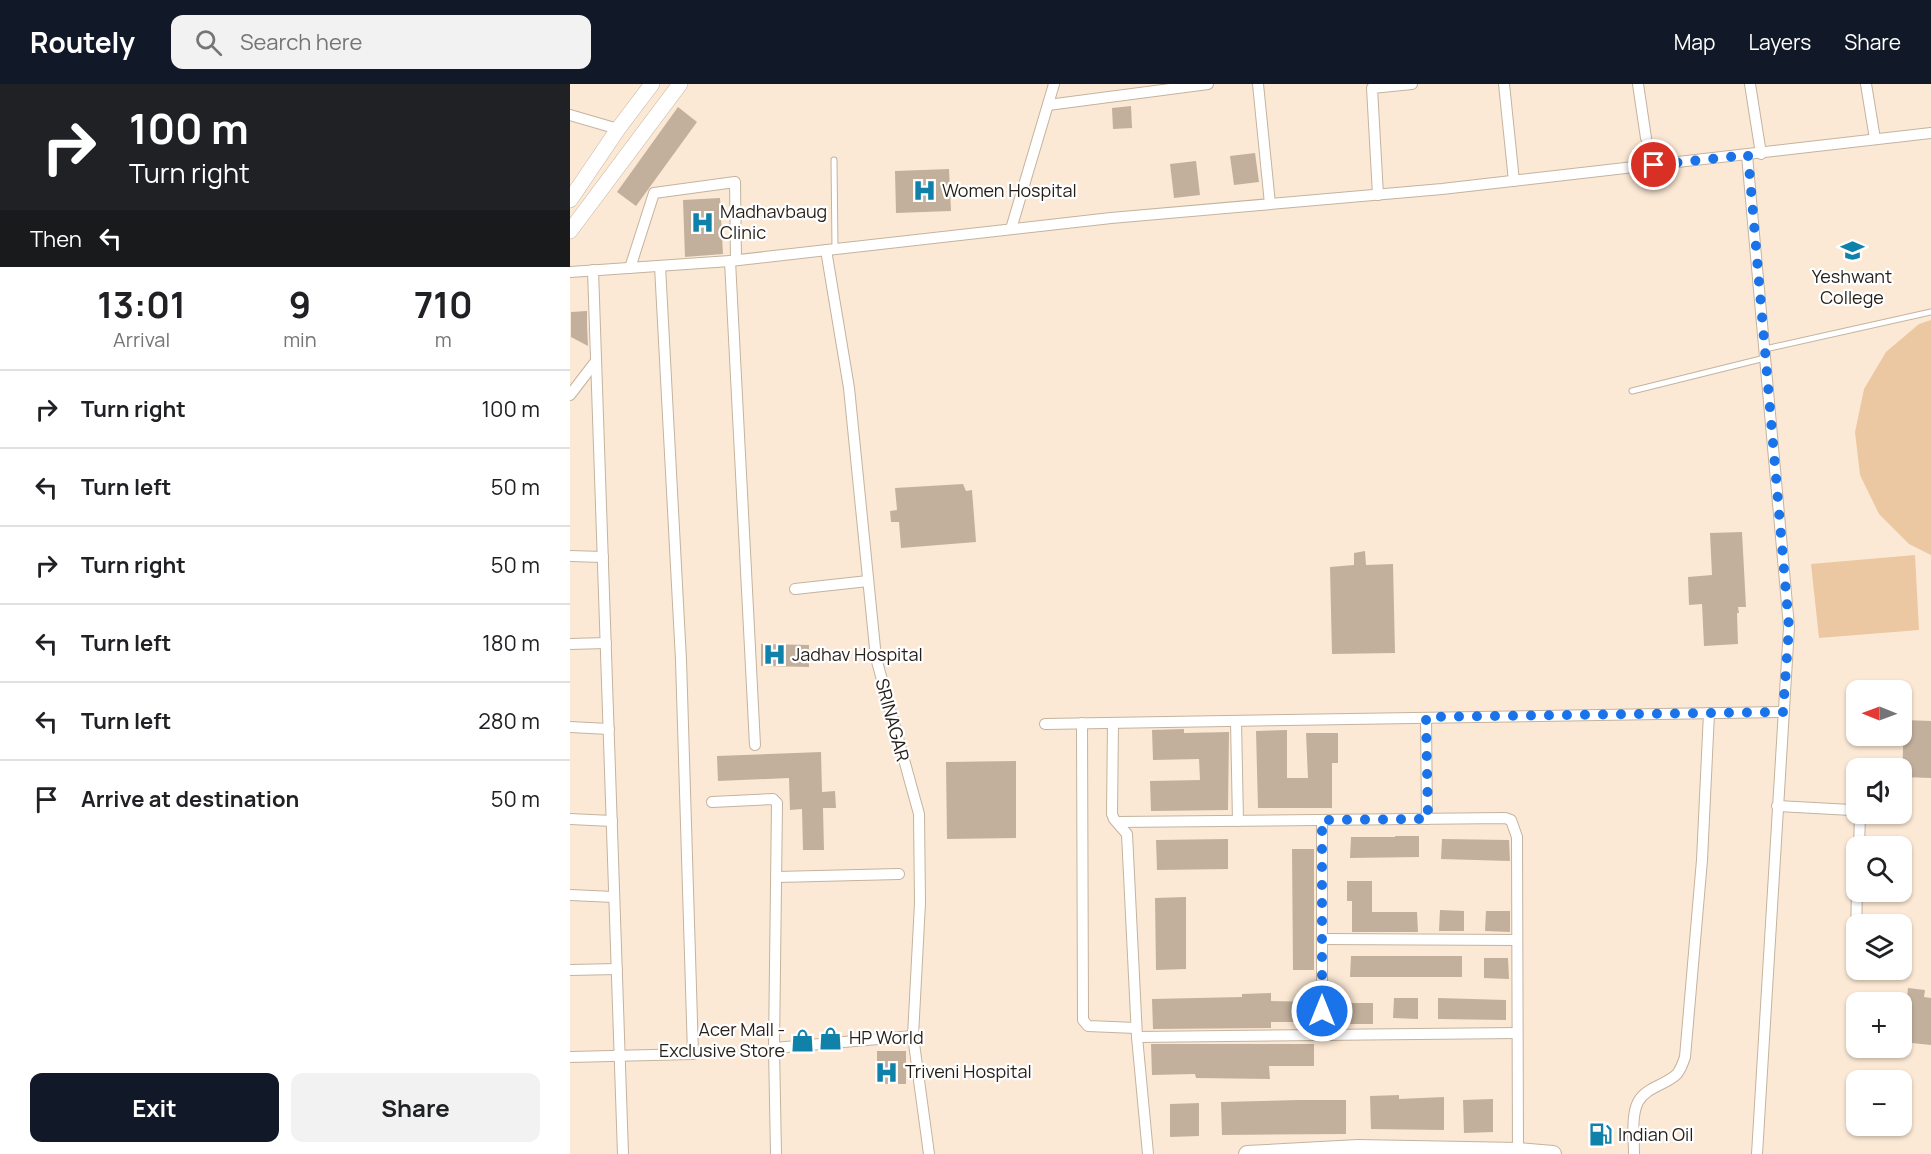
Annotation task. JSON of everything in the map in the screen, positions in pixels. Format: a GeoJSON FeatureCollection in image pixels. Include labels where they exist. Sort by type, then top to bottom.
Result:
{"type":"FeatureCollection","features":[{"type":"Feature","properties":{"kind":"main road"},"geometry":{"type":"LineString","coordinates":[[571,197],[652,84]]}},
{"type":"Feature","properties":{"kind":"main road"},"geometry":{"type":"LineString","coordinates":[[570,231],[680,84]]}},
{"type":"Feature","properties":{"kind":"main road"},"geometry":{"type":"LineString","coordinates":[[1247,1154],[1358,1148],[1553,1154]]}},
{"type":"Feature","properties":{"kind":"street"},"geometry":{"type":"LineString","coordinates":[[1011,229],[1054,84]]}},
{"type":"Feature","properties":{"kind":"street"},"geometry":{"type":"LineString","coordinates":[[1048,105],[1208,84]]}},
{"type":"Feature","properties":{"kind":"street"},"geometry":{"type":"LineString","coordinates":[[1258,84],[1270,204]]}},
{"type":"Feature","properties":{"kind":"street"},"geometry":{"type":"LineString","coordinates":[[1378,195],[1371,86],[1412,84]]}},
{"type":"Feature","properties":{"kind":"street"},"geometry":{"type":"LineString","coordinates":[[1504,84],[1514,181]]}},
{"type":"Feature","properties":{"kind":"street"},"geometry":{"type":"LineString","coordinates":[[1638,84],[1646,138]]}},
{"type":"Feature","properties":{"kind":"street"},"geometry":{"type":"LineString","coordinates":[[1750,84],[1761,153]]}},
{"type":"Feature","properties":{"kind":"street"},"geometry":{"type":"LineString","coordinates":[[1866,84],[1875,139]]}},
{"type":"Feature","properties":{"kind":"street"},"geometry":{"type":"LineString","coordinates":[[570,115],[618,129]]}},
{"type":"Feature","properties":{"kind":"street"},"geometry":{"type":"LineString","coordinates":[[570,272],[733,260],[1011,229],[1378,195],[1931,133]]}},
{"type":"Feature","properties":{"kind":"street"},"geometry":{"type":"LineString","coordinates":[[1748,155],[1789,627],[1757,1154]]}},
{"type":"Feature","properties":{"kind":"street"},"geometry":{"type":"LineString","coordinates":[[630,267],[654,194],[735,182],[733,260],[755,745]]}},
{"type":"Feature","properties":{"kind":"street","name":"SRINAGAR"},"geometry":{"type":"LineString","coordinates":[[831,250],[849,388],[876,658],[894,731],[919,814],[920,903],[914,1036],[929,1154]]}},
{"type":"Feature","properties":{"kind":"street"},"geometry":{"type":"LineString","coordinates":[[570,1057],[693,1054],[681,660],[660,266]]}},
{"type":"Feature","properties":{"kind":"street"},"geometry":{"type":"LineString","coordinates":[[593,270],[623,1154]]}},
{"type":"Feature","properties":{"kind":"street"},"geometry":{"type":"LineString","coordinates":[[570,395],[596,361]]}},
{"type":"Feature","properties":{"kind":"street"},"geometry":{"type":"LineString","coordinates":[[570,556],[603,556]]}},
{"type":"Feature","properties":{"kind":"street"},"geometry":{"type":"LineString","coordinates":[[795,589],[868,581]]}},
{"type":"Feature","properties":{"kind":"street"},"geometry":{"type":"LineString","coordinates":[[570,644],[606,644]]}},
{"type":"Feature","properties":{"kind":"street"},"geometry":{"type":"LineString","coordinates":[[1045,724],[1783,712]]}},
{"type":"Feature","properties":{"kind":"street"},"geometry":{"type":"LineString","coordinates":[[1634,1154],[1635,1112],[1638,1102],[1646,1093],[1675,1076],[1681,1069],[1685,1057],[1702,860],[1709,713]]}},
{"type":"Feature","properties":{"kind":"street"},"geometry":{"type":"LineString","coordinates":[[1426,717],[1428,819]]}},
{"type":"Feature","properties":{"kind":"street"},"geometry":{"type":"LineString","coordinates":[[1236,721],[1238,821]]}},
{"type":"Feature","properties":{"kind":"street"},"geometry":{"type":"LineString","coordinates":[[1082,723],[1083,1020],[1088,1026],[1137,1032],[1322,1035],[1516,1034]]}},
{"type":"Feature","properties":{"kind":"street"},"geometry":{"type":"LineString","coordinates":[[1113,723],[1112,814],[1127,834],[1137,1032],[1148,1154]]}},
{"type":"Feature","properties":{"kind":"street"},"geometry":{"type":"LineString","coordinates":[[570,727],[609,729]]}},
{"type":"Feature","properties":{"kind":"street"},"geometry":{"type":"LineString","coordinates":[[712,802],[776,801],[777,803],[774,1048],[776,1154]]}},
{"type":"Feature","properties":{"kind":"street"},"geometry":{"type":"LineString","coordinates":[[1777,806],[1846,810]]}},
{"type":"Feature","properties":{"kind":"street"},"geometry":{"type":"LineString","coordinates":[[1118,822],[1504,818],[1511,820],[1517,837],[1518,1152]]}},
{"type":"Feature","properties":{"kind":"street"},"geometry":{"type":"LineString","coordinates":[[570,819],[612,821]]}},
{"type":"Feature","properties":{"kind":"street"},"geometry":{"type":"LineString","coordinates":[[1322,820],[1322,1035]]}},
{"type":"Feature","properties":{"kind":"street"},"geometry":{"type":"LineString","coordinates":[[777,877],[899,874]]}},
{"type":"Feature","properties":{"kind":"street"},"geometry":{"type":"LineString","coordinates":[[570,895],[614,897]]}},
{"type":"Feature","properties":{"kind":"street"},"geometry":{"type":"LineString","coordinates":[[1322,939],[1517,940]]}},
{"type":"Feature","properties":{"kind":"street"},"geometry":{"type":"LineString","coordinates":[[570,970],[617,969]]}},
{"type":"Feature","properties":{"kind":"street"},"geometry":{"type":"LineString","coordinates":[[774,1048],[914,1036]]}},
{"type":"Feature","properties":{"kind":"lane"},"geometry":{"type":"LineString","coordinates":[[831,250],[834,160]]}},
{"type":"Feature","properties":{"kind":"lane"},"geometry":{"type":"LineString","coordinates":[[1632,391],[1765,353],[1931,312]]}},
{"type":"Feature","properties":{"kind":"shaded area"},"geometry":{"type":"Polygon","coordinates":[[[1931,320],[1931,555],[1909,544],[1879,514],[1860,475],[1855,432],[1864,389],[1886,352],[1919,324],[1931,320]]]}},
{"type":"Feature","properties":{"kind":"shaded area"},"geometry":{"type":"Polygon","coordinates":[[[1915,555],[1919,630],[1819,638],[1811,564],[1915,555]]]}},
{"type":"Feature","properties":{"kind":"building"},"geometry":{"type":"Polygon","coordinates":[[[1131,106],[1132,128],[1113,129],[1112,108],[1131,106]]]}},
{"type":"Feature","properties":{"kind":"building"},"geometry":{"type":"Polygon","coordinates":[[[678,107],[697,122],[636,206],[617,192],[678,107]]]}},
{"type":"Feature","properties":{"kind":"building"},"geometry":{"type":"Polygon","coordinates":[[[1255,153],[1259,182],[1234,185],[1230,156],[1255,153]]]}},
{"type":"Feature","properties":{"kind":"building"},"geometry":{"type":"Polygon","coordinates":[[[1196,161],[1200,195],[1174,198],[1170,164],[1196,161]]]}},
{"type":"Feature","properties":{"kind":"building"},"geometry":{"type":"Polygon","coordinates":[[[949,169],[951,211],[896,213],[895,171],[949,169]]]}},
{"type":"Feature","properties":{"kind":"building"},"geometry":{"type":"Polygon","coordinates":[[[720,198],[723,254],[685,257],[683,200],[720,198]]]}},
{"type":"Feature","properties":{"kind":"building"},"geometry":{"type":"Polygon","coordinates":[[[587,311],[588,346],[571,337],[571,312],[587,311]]]}},
{"type":"Feature","properties":{"kind":"building"},"geometry":{"type":"Polygon","coordinates":[[[963,484],[966,491],[972,490],[976,542],[901,548],[899,522],[891,522],[890,511],[897,510],[895,488],[963,484]]]}},
{"type":"Feature","properties":{"kind":"building"},"geometry":{"type":"Polygon","coordinates":[[[1742,532],[1746,607],[1738,607],[1738,644],[1704,646],[1702,604],[1689,605],[1688,577],[1712,575],[1710,533],[1742,532]]]}},
{"type":"Feature","properties":{"kind":"building"},"geometry":{"type":"Polygon","coordinates":[[[1365,551],[1366,565],[1393,564],[1395,653],[1332,654],[1330,567],[1354,565],[1354,553],[1365,551]]]}},
{"type":"Feature","properties":{"kind":"building"},"geometry":{"type":"Polygon","coordinates":[[[761,644],[809,645],[809,667],[761,666],[761,644]]]}},
{"type":"Feature","properties":{"kind":"building"},"geometry":{"type":"Polygon","coordinates":[[[1912,720],[1931,721],[1931,778],[1912,777],[1912,758],[1903,758],[1903,746],[1912,746],[1912,720]]]}},
{"type":"Feature","properties":{"kind":"building"},"geometry":{"type":"Polygon","coordinates":[[[1184,729],[1184,733],[1229,732],[1228,810],[1151,811],[1150,781],[1200,780],[1199,759],[1153,760],[1152,730],[1184,729]]]}},
{"type":"Feature","properties":{"kind":"building"},"geometry":{"type":"Polygon","coordinates":[[[1287,730],[1287,778],[1308,778],[1306,733],[1338,733],[1338,763],[1332,763],[1332,808],[1258,808],[1256,731],[1287,730]]]}},
{"type":"Feature","properties":{"kind":"building"},"geometry":{"type":"Polygon","coordinates":[[[821,752],[822,792],[835,791],[836,808],[823,808],[824,850],[803,850],[802,809],[790,810],[789,778],[718,781],[717,756],[821,752]]]}},
{"type":"Feature","properties":{"kind":"building"},"geometry":{"type":"Polygon","coordinates":[[[1016,761],[1016,838],[947,839],[946,762],[1016,761]]]}},
{"type":"Feature","properties":{"kind":"building"},"geometry":{"type":"Polygon","coordinates":[[[1419,836],[1419,857],[1350,858],[1351,837],[1419,836]]]}},
{"type":"Feature","properties":{"kind":"building"},"geometry":{"type":"Polygon","coordinates":[[[1228,839],[1228,869],[1157,870],[1156,840],[1228,839]]]}},
{"type":"Feature","properties":{"kind":"building"},"geometry":{"type":"Polygon","coordinates":[[[1442,839],[1509,840],[1510,861],[1441,859],[1442,839]]]}},
{"type":"Feature","properties":{"kind":"building"},"geometry":{"type":"Polygon","coordinates":[[[1292,849],[1314,849],[1314,970],[1293,970],[1292,849]]]}},
{"type":"Feature","properties":{"kind":"building"},"geometry":{"type":"Polygon","coordinates":[[[1347,881],[1372,881],[1372,912],[1417,912],[1418,932],[1352,932],[1352,901],[1347,901],[1347,881]]]}},
{"type":"Feature","properties":{"kind":"building"},"geometry":{"type":"Polygon","coordinates":[[[1186,897],[1186,969],[1156,970],[1155,898],[1186,897]]]}},
{"type":"Feature","properties":{"kind":"building"},"geometry":{"type":"Polygon","coordinates":[[[1440,910],[1464,911],[1464,931],[1439,931],[1440,910]]]}},
{"type":"Feature","properties":{"kind":"building"},"geometry":{"type":"Polygon","coordinates":[[[1486,911],[1510,911],[1510,932],[1485,931],[1486,911]]]}},
{"type":"Feature","properties":{"kind":"building"},"geometry":{"type":"Polygon","coordinates":[[[1351,956],[1462,956],[1462,977],[1350,977],[1351,956]]]}},
{"type":"Feature","properties":{"kind":"building"},"geometry":{"type":"Polygon","coordinates":[[[1484,958],[1508,958],[1509,979],[1484,978],[1484,958]]]}},
{"type":"Feature","properties":{"kind":"building"},"geometry":{"type":"Polygon","coordinates":[[[1908,988],[1925,990],[1924,997],[1931,998],[1931,1045],[1912,1043],[1912,992],[1908,992],[1908,988]]]}},
{"type":"Feature","properties":{"kind":"building"},"geometry":{"type":"Polygon","coordinates":[[[1271,993],[1271,1001],[1314,1002],[1314,1022],[1271,1022],[1271,1028],[1153,1029],[1152,999],[1242,997],[1242,994],[1271,993]]]}},
{"type":"Feature","properties":{"kind":"building"},"geometry":{"type":"Polygon","coordinates":[[[1394,998],[1418,998],[1418,1019],[1393,1018],[1394,998]]]}},
{"type":"Feature","properties":{"kind":"building"},"geometry":{"type":"Polygon","coordinates":[[[1438,998],[1506,1000],[1506,1020],[1438,1019],[1438,998]]]}},
{"type":"Feature","properties":{"kind":"building"},"geometry":{"type":"Polygon","coordinates":[[[1349,1003],[1373,1003],[1373,1024],[1348,1024],[1349,1003]]]}},
{"type":"Feature","properties":{"kind":"building"},"geometry":{"type":"Polygon","coordinates":[[[1151,1044],[1314,1044],[1314,1066],[1269,1066],[1270,1079],[1196,1078],[1195,1074],[1152,1075],[1151,1044]]]}},
{"type":"Feature","properties":{"kind":"building"},"geometry":{"type":"Polygon","coordinates":[[[877,1051],[906,1051],[906,1084],[877,1084],[877,1051]]]}},
{"type":"Feature","properties":{"kind":"building"},"geometry":{"type":"Polygon","coordinates":[[[1399,1095],[1399,1099],[1444,1097],[1444,1130],[1371,1129],[1370,1096],[1399,1095]]]}},
{"type":"Feature","properties":{"kind":"building"},"geometry":{"type":"Polygon","coordinates":[[[1493,1099],[1493,1132],[1464,1133],[1463,1100],[1493,1099]]]}},
{"type":"Feature","properties":{"kind":"building"},"geometry":{"type":"Polygon","coordinates":[[[1346,1100],[1346,1134],[1222,1135],[1221,1102],[1346,1100]]]}},
{"type":"Feature","properties":{"kind":"building"},"geometry":{"type":"Polygon","coordinates":[[[1199,1103],[1199,1136],[1170,1137],[1170,1104],[1199,1103]]]}},
{"type":"Feature","properties":{"kind":"place","name":"Women Hospital"},"geometry":{"type":"Point","coordinates":[924,191]}},
{"type":"Feature","properties":{"kind":"place","name":"Madhavbaug Clinic"},"geometry":{"type":"Point","coordinates":[702,222]}},
{"type":"Feature","properties":{"kind":"place","name":"Yeshwant College"},"geometry":{"type":"Point","coordinates":[1852,251]}},
{"type":"Feature","properties":{"kind":"place","name":"Jadhav Hospital"},"geometry":{"type":"Point","coordinates":[774,655]}},
{"type":"Feature","properties":{"kind":"place","name":"HP World"},"geometry":{"type":"Point","coordinates":[831,1038]}},
{"type":"Feature","properties":{"kind":"place","name":"Acer Mall - Exclusive Store"},"geometry":{"type":"Point","coordinates":[803,1040]}},
{"type":"Feature","properties":{"kind":"place","name":"Triveni Hospital"},"geometry":{"type":"Point","coordinates":[887,1072]}},
{"type":"Feature","properties":{"kind":"place","name":"Indian Oil"},"geometry":{"type":"Point","coordinates":[1600,1135]}},
{"type":"Feature","properties":{"kind":"route"},"geometry":{"type":"LineString","coordinates":[[1322,1011],[1322,820],[1428,819],[1426,717],[1783,712],[1789,627],[1748,155],[1654,165]]}}]}
